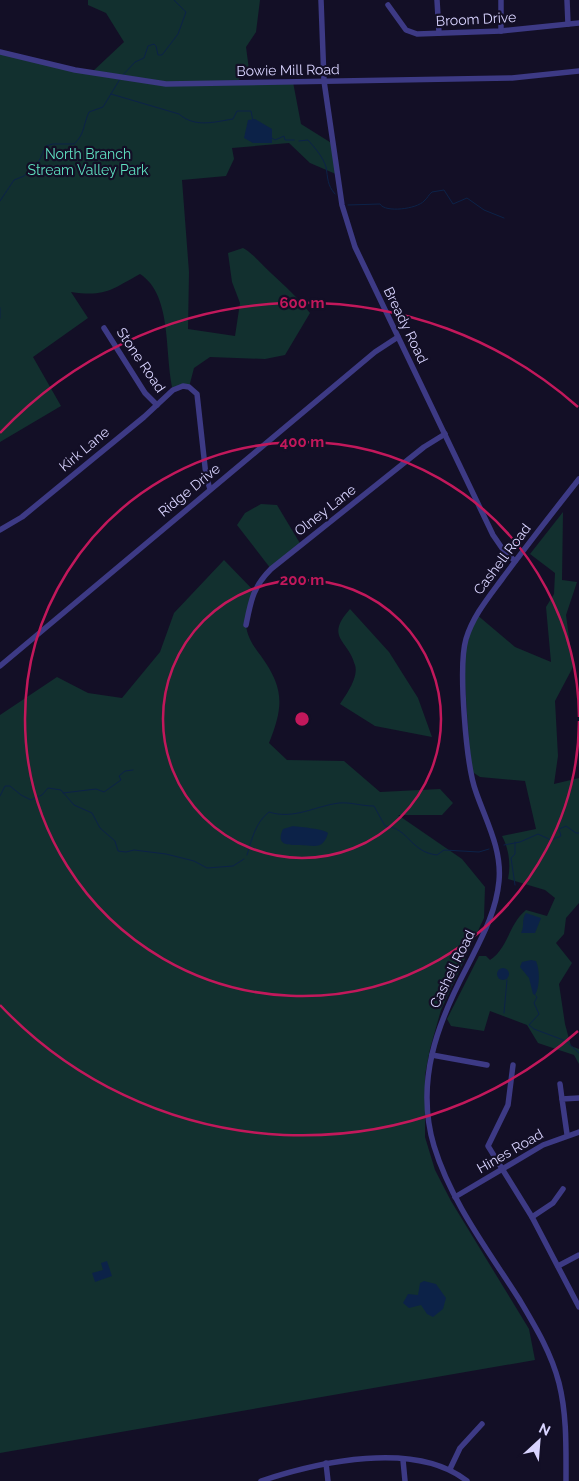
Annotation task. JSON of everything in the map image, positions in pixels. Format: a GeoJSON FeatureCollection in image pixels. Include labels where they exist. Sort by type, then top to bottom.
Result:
{"type":"FeatureCollection","features":[{"type":"Feature","properties":{"kind":"street","name":"Bready Road"},"geometry":{"type":"LineString","coordinates":[[321,0],[324,81],[346,222],[355,247],[493,535],[504,551],[515,561]]}},
{"type":"Feature","properties":{"kind":"street"},"geometry":{"type":"LineString","coordinates":[[437,0],[439,33]]}},
{"type":"Feature","properties":{"kind":"street"},"geometry":{"type":"LineString","coordinates":[[501,0],[501,31]]}},
{"type":"Feature","properties":{"kind":"street"},"geometry":{"type":"LineString","coordinates":[[567,0],[568,24]]}},
{"type":"Feature","properties":{"kind":"street","name":"Broom Drive"},"geometry":{"type":"LineString","coordinates":[[388,5],[408,31],[417,34],[501,31],[579,23]]}},
{"type":"Feature","properties":{"kind":"street","name":"Bowie Mill Road"},"geometry":{"type":"LineString","coordinates":[[0,52],[116,78],[195,84],[512,78],[579,71]]}},
{"type":"Feature","properties":{"kind":"street","name":"Stone Road"},"geometry":{"type":"LineString","coordinates":[[104,328],[144,393],[157,405]]}},
{"type":"Feature","properties":{"kind":"street","name":"Ridge Drive"},"geometry":{"type":"LineString","coordinates":[[0,666],[375,352],[398,337]]}},
{"type":"Feature","properties":{"kind":"street","name":"Kirk Lane"},"geometry":{"type":"LineString","coordinates":[[0,530],[22,517],[173,390],[183,386],[189,387],[197,394],[206,476],[210,489]]}},
{"type":"Feature","properties":{"kind":"street","name":"Olney Lane"},"geometry":{"type":"LineString","coordinates":[[246,625],[254,591],[259,581],[271,569],[424,447],[445,434]]}},
{"type":"Feature","properties":{"kind":"street","name":"Cashell Road"},"geometry":{"type":"LineString","coordinates":[[566,1481],[564,1412],[559,1382],[552,1360],[535,1326],[455,1197],[444,1174],[430,1123],[428,1078],[432,1054],[445,1012],[485,933],[497,902],[499,863],[495,842],[474,789],[471,771],[462,666],[465,644],[476,614],[579,479]]}},
{"type":"Feature","properties":{"kind":"street"},"geometry":{"type":"LineString","coordinates":[[432,1054],[487,1066]]}},
{"type":"Feature","properties":{"kind":"street"},"geometry":{"type":"LineString","coordinates":[[513,1065],[508,1105],[488,1146],[501,1170],[532,1217],[579,1307]]}},
{"type":"Feature","properties":{"kind":"street"},"geometry":{"type":"LineString","coordinates":[[560,1084],[566,1134]]}},
{"type":"Feature","properties":{"kind":"street"},"geometry":{"type":"LineString","coordinates":[[562,1099],[579,1098]]}},
{"type":"Feature","properties":{"kind":"street","name":"Hines Road"},"geometry":{"type":"LineString","coordinates":[[455,1197],[543,1145],[566,1134],[579,1132]]}},
{"type":"Feature","properties":{"kind":"street"},"geometry":{"type":"LineString","coordinates":[[532,1217],[553,1203],[563,1190]]}},
{"type":"Feature","properties":{"kind":"street"},"geometry":{"type":"LineString","coordinates":[[558,1266],[579,1255]]}},
{"type":"Feature","properties":{"kind":"street"},"geometry":{"type":"LineString","coordinates":[[450,1469],[460,1448],[482,1424]]}},
{"type":"Feature","properties":{"kind":"street"},"geometry":{"type":"LineString","coordinates":[[261,1481],[326,1463],[363,1459],[430,1462],[450,1469],[466,1481]]}},
{"type":"Feature","properties":{"kind":"street"},"geometry":{"type":"LineString","coordinates":[[403,1460],[405,1481]]}},
{"type":"Feature","properties":{"kind":"street"},"geometry":{"type":"LineString","coordinates":[[326,1463],[328,1481]]}},
{"type":"Feature","properties":{"kind":"green space","name":"North Branch Stream Valley Park"},"geometry":{"type":"Polygon","coordinates":[[[88,0],[260,0],[256,32],[246,47],[250,77],[240,77],[238,83],[293,82],[301,124],[333,144],[338,175],[310,163],[289,143],[232,148],[234,159],[226,176],[182,180],[189,272],[188,329],[235,336],[240,303],[232,282],[228,253],[243,248],[287,288],[310,313],[285,355],[265,359],[210,357],[194,368],[189,387],[173,390],[163,311],[158,296],[151,284],[140,274],[100,293],[71,292],[88,318],[33,357],[61,406],[0,442],[0,52],[91,73],[124,42],[106,13],[88,5],[88,0]]]}},
{"type":"Feature","properties":{"kind":"green space"},"geometry":{"type":"Polygon","coordinates":[[[261,504],[277,505],[301,545],[271,569],[237,525],[245,513],[261,504]]]}},
{"type":"Feature","properties":{"kind":"green space"},"geometry":{"type":"Polygon","coordinates":[[[563,512],[562,580],[577,582],[566,615],[573,667],[555,701],[558,756],[554,784],[579,778],[579,903],[566,918],[564,934],[556,943],[572,963],[559,984],[565,1024],[571,1046],[579,1049],[579,1064],[574,1055],[538,1043],[527,1025],[490,1011],[484,1031],[451,1026],[447,1019],[479,956],[486,956],[490,960],[501,949],[515,922],[526,910],[547,916],[555,898],[545,890],[508,879],[509,857],[502,836],[536,829],[525,781],[480,777],[471,771],[463,656],[476,614],[515,647],[551,662],[546,607],[554,594],[555,573],[530,554],[563,512]]]}},
{"type":"Feature","properties":{"kind":"green space"},"geometry":{"type":"Polygon","coordinates":[[[224,560],[254,591],[247,617],[248,634],[251,642],[269,667],[278,688],[279,708],[269,743],[287,760],[344,761],[380,792],[440,789],[453,803],[442,815],[398,815],[462,859],[485,887],[484,918],[441,1010],[430,1049],[425,1075],[425,1137],[435,1170],[451,1201],[529,1329],[535,1360],[0,1453],[0,715],[57,677],[88,693],[122,698],[160,652],[174,613],[224,560]]]}},
{"type":"Feature","properties":{"kind":"green space"},"geometry":{"type":"Polygon","coordinates":[[[350,609],[389,652],[418,698],[432,737],[375,726],[340,704],[351,686],[356,670],[352,657],[340,638],[339,633],[339,626],[350,609]]]}},
{"type":"Feature","properties":{"kind":"water"},"geometry":{"type":"Polygon","coordinates":[[[255,119],[272,129],[272,143],[253,143],[244,138],[248,120],[255,119]]]}},
{"type":"Feature","properties":{"kind":"water"},"geometry":{"type":"Polygon","coordinates":[[[293,826],[317,829],[328,833],[326,839],[317,846],[292,845],[282,842],[281,835],[283,829],[293,826]]]}},
{"type":"Feature","properties":{"kind":"water"},"geometry":{"type":"Polygon","coordinates":[[[526,913],[541,918],[535,933],[521,933],[526,913]]]}},
{"type":"Feature","properties":{"kind":"water"},"geometry":{"type":"Polygon","coordinates":[[[536,961],[538,969],[539,983],[535,995],[533,994],[529,978],[520,967],[522,962],[536,961]]]}},
{"type":"Feature","properties":{"kind":"water"},"geometry":{"type":"Polygon","coordinates":[[[501,968],[505,968],[509,974],[505,980],[501,980],[497,976],[497,972],[501,968]]]}},
{"type":"Feature","properties":{"kind":"water"},"geometry":{"type":"Polygon","coordinates":[[[107,1261],[112,1276],[95,1282],[92,1273],[103,1270],[101,1263],[107,1261]]]}},
{"type":"Feature","properties":{"kind":"water"},"geometry":{"type":"Polygon","coordinates":[[[424,1281],[436,1284],[446,1298],[443,1309],[433,1317],[427,1314],[421,1305],[409,1308],[403,1303],[408,1294],[418,1295],[420,1283],[424,1281]]]}},
{"type":"Feature","properties":{"kind":"waterway"},"geometry":{"type":"LineString","coordinates":[[122,76],[135,62],[144,58],[148,46],[154,44],[158,55],[162,55],[178,34],[186,12],[174,0]]}},
{"type":"Feature","properties":{"kind":"waterway"},"geometry":{"type":"LineString","coordinates":[[0,201],[14,180],[24,176],[39,161],[46,146],[74,144],[78,140],[89,112],[103,107],[120,79]]}},
{"type":"Feature","properties":{"kind":"waterway"},"geometry":{"type":"LineString","coordinates":[[111,94],[179,114],[198,123],[233,119],[237,111],[251,111],[253,121]]}},
{"type":"Feature","properties":{"kind":"waterway"},"geometry":{"type":"LineString","coordinates":[[272,138],[275,140],[284,136],[285,140],[294,140]]}},
{"type":"Feature","properties":{"kind":"waterway"},"geometry":{"type":"LineString","coordinates":[[299,141],[308,140],[321,156],[325,163],[329,184],[335,194]]}},
{"type":"Feature","properties":{"kind":"waterway"},"geometry":{"type":"LineString","coordinates":[[348,205],[380,204],[383,207],[394,209],[408,208],[420,204],[432,192],[444,190],[453,204],[467,198],[484,210],[504,218]]}},
{"type":"Feature","properties":{"kind":"waterway"},"geometry":{"type":"LineString","coordinates":[[0,308],[0,318]]}},
{"type":"Feature","properties":{"kind":"waterway"},"geometry":{"type":"LineString","coordinates":[[63,793],[96,789],[104,792],[121,780],[119,776],[125,771],[133,770]]}},
{"type":"Feature","properties":{"kind":"waterway"},"geometry":{"type":"LineString","coordinates":[[0,796],[5,786],[10,786],[31,800],[42,795],[48,788],[61,790],[74,805],[92,813],[100,828],[115,841],[118,851],[134,850],[166,854],[194,861],[207,868],[233,866],[244,859]]}},
{"type":"Feature","properties":{"kind":"waterway"},"geometry":{"type":"LineString","coordinates":[[247,855],[257,826],[269,812],[278,814],[296,813],[339,803],[374,806],[385,826],[399,831],[428,853],[437,855],[444,850],[479,852],[489,849]]}},
{"type":"Feature","properties":{"kind":"waterway"},"geometry":{"type":"LineString","coordinates":[[504,845],[520,842],[538,834],[551,840],[561,836],[559,829],[566,826],[579,833]]}},
{"type":"Feature","properties":{"kind":"waterway"},"geometry":{"type":"LineString","coordinates":[[515,842],[515,854],[511,858],[515,885]]}},
{"type":"Feature","properties":{"kind":"waterway"},"geometry":{"type":"LineString","coordinates":[[504,1013],[507,980]]}},
{"type":"Feature","properties":{"kind":"waterway"},"geometry":{"type":"LineString","coordinates":[[535,995],[537,997],[534,1003],[539,1014],[529,1025],[534,1029],[566,1041],[579,1053]]}}]}
